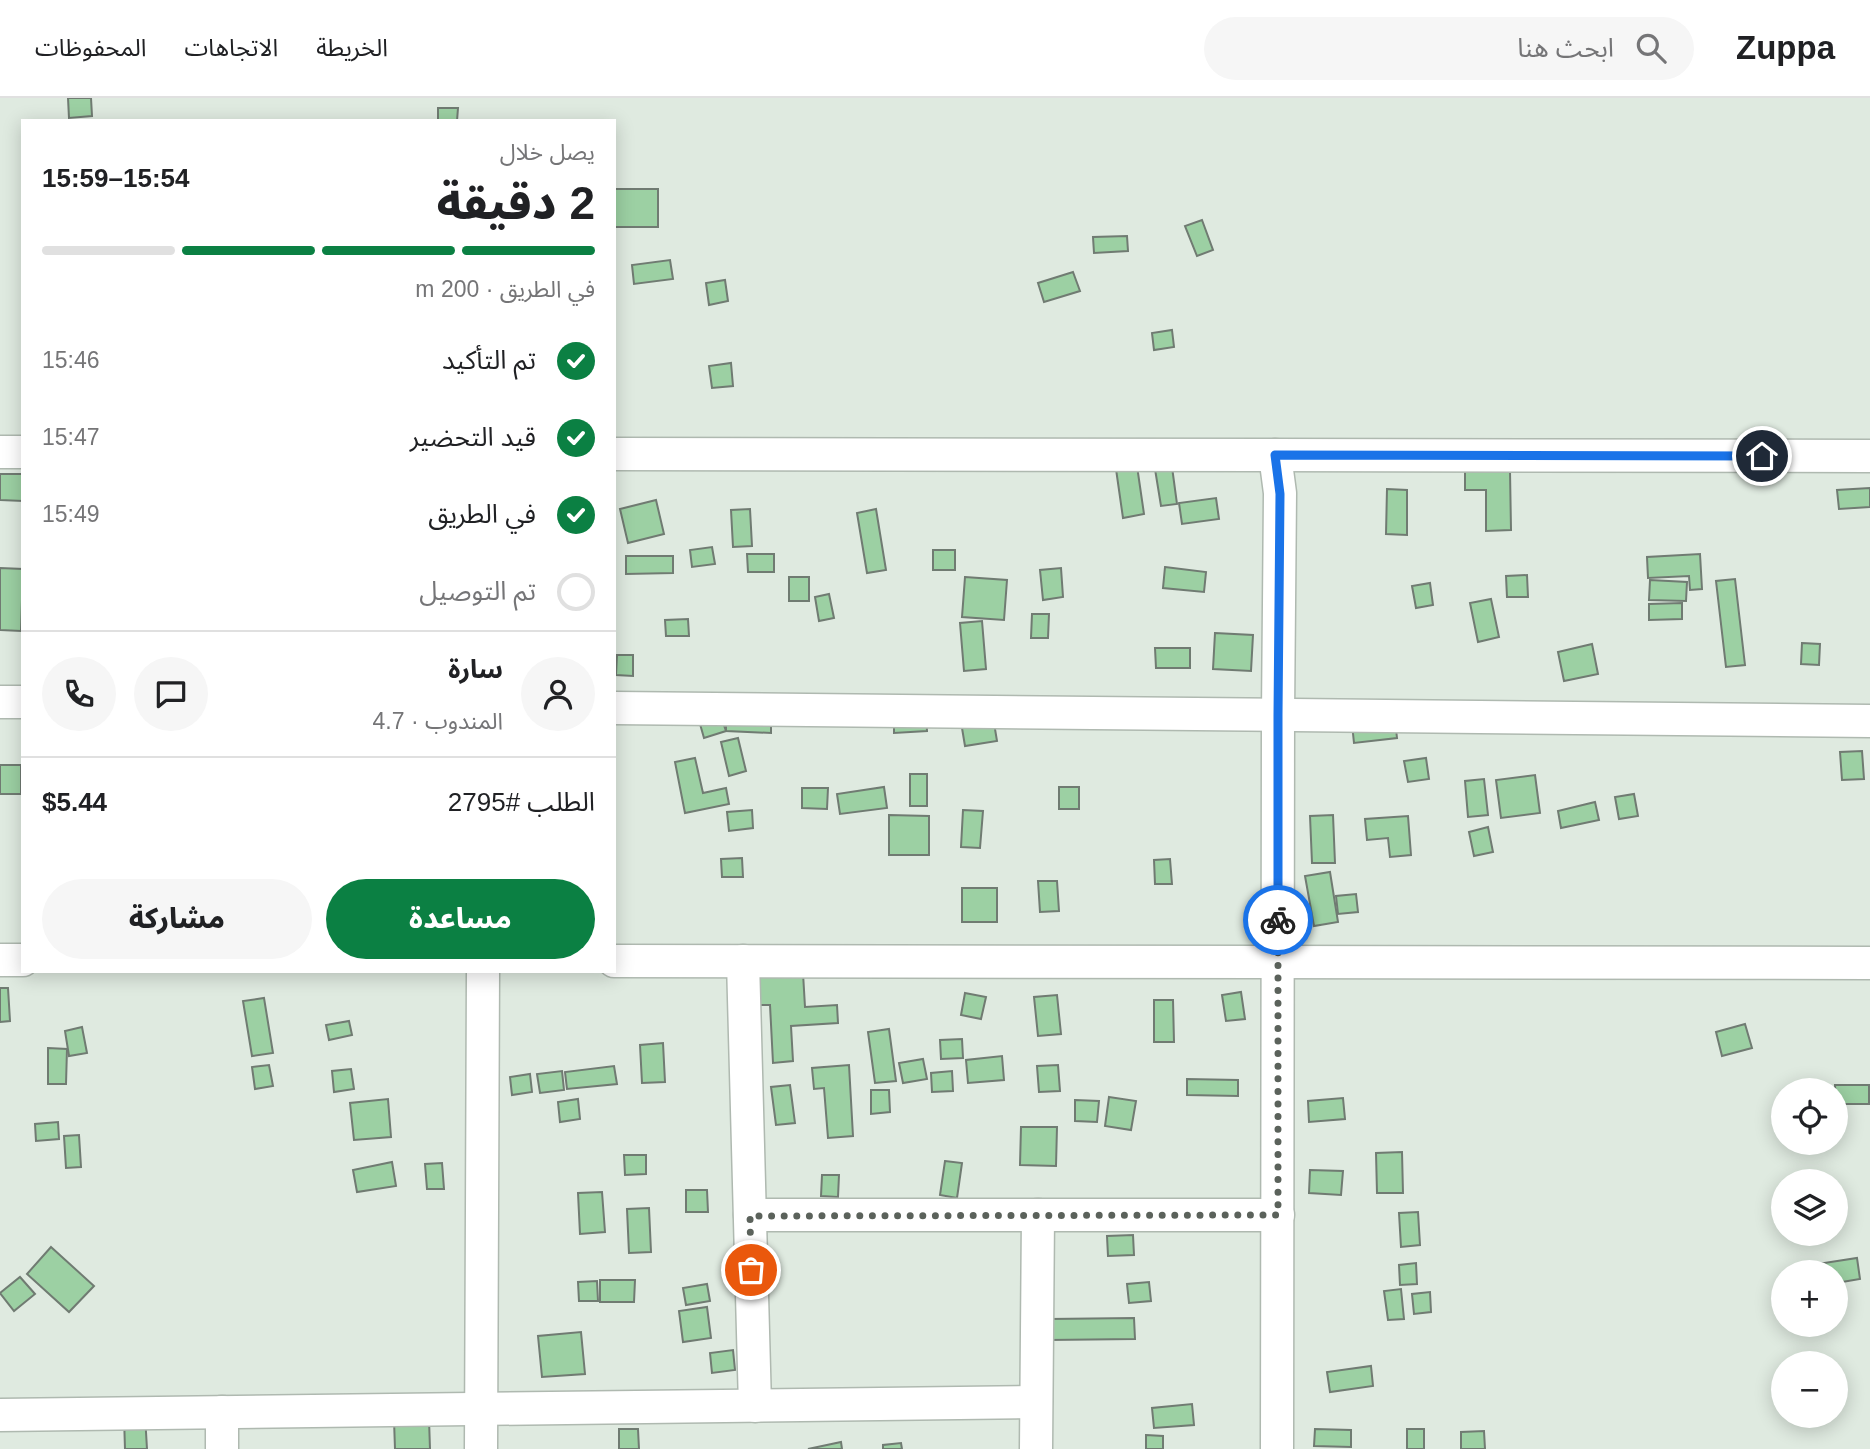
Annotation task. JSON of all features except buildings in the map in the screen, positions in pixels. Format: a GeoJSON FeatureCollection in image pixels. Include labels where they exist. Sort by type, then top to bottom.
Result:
{"type":"FeatureCollection","features":[{"type":"Feature","properties":{"kind":"street"},"geometry":{"type":"LineString","coordinates":[[0,452],[21,452]]}},
{"type":"Feature","properties":{"kind":"street"},"geometry":{"type":"LineString","coordinates":[[616,454],[1870,456]]}},
{"type":"Feature","properties":{"kind":"street"},"geometry":{"type":"LineString","coordinates":[[1275,455],[1280,494],[1278,1449]]}},
{"type":"Feature","properties":{"kind":"street"},"geometry":{"type":"LineString","coordinates":[[0,702],[21,702]]}},
{"type":"Feature","properties":{"kind":"street"},"geometry":{"type":"LineString","coordinates":[[616,708],[1870,721]]}},
{"type":"Feature","properties":{"kind":"street"},"geometry":{"type":"LineString","coordinates":[[0,960],[21,960]]}},
{"type":"Feature","properties":{"kind":"street"},"geometry":{"type":"LineString","coordinates":[[616,961],[1870,963]]}},
{"type":"Feature","properties":{"kind":"street"},"geometry":{"type":"LineString","coordinates":[[743,961],[755,1406]]}},
{"type":"Feature","properties":{"kind":"street"},"geometry":{"type":"LineString","coordinates":[[481,1449],[483,973]]}},
{"type":"Feature","properties":{"kind":"street"},"geometry":{"type":"LineString","coordinates":[[1036,1449],[1038,1215]]}},
{"type":"Feature","properties":{"kind":"street"},"geometry":{"type":"LineString","coordinates":[[750,1216],[1278,1215]]}},
{"type":"Feature","properties":{"kind":"street"},"geometry":{"type":"LineString","coordinates":[[0,1415],[1036,1402]]}},
{"type":"Feature","properties":{"kind":"street"},"geometry":{"type":"LineString","coordinates":[[222,1412],[222,1449]]}},
{"type":"Feature","properties":{"kind":"way so far"},"geometry":{"type":"LineString","coordinates":[[751,1270],[750,1216],[1278,1215],[1278,920]]}},
{"type":"Feature","properties":{"kind":"route"},"geometry":{"type":"LineString","coordinates":[[1278,920],[1280,494],[1275,455],[1762,456]]}}]}
